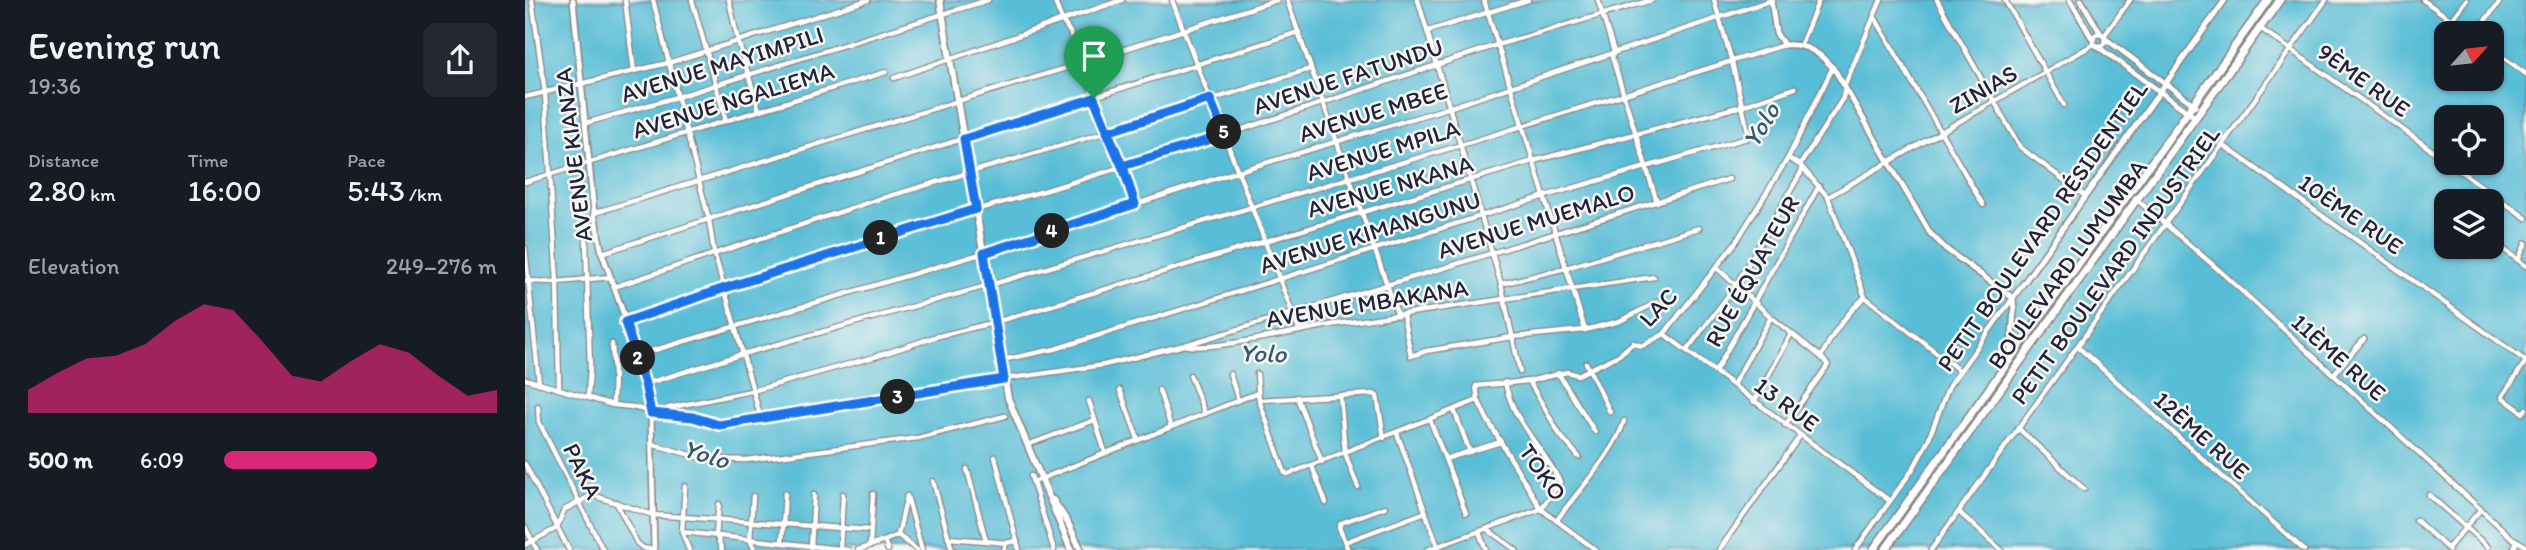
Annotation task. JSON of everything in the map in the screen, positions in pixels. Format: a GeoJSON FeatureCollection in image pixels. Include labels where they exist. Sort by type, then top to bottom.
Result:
{"type":"FeatureCollection","features":[{"type":"Feature","properties":{"kind":"highway","name":"BOULEVARD LUMUMBA"},"geometry":{"type":"LineString","coordinates":[[1873,550],[2269,0]]}},
{"type":"Feature","properties":{"kind":"highway","name":"BOULEVARD LUMUMBA"},"geometry":{"type":"LineString","coordinates":[[1885,550],[2280,0]]}},
{"type":"Feature","properties":{"kind":"main road"},"geometry":{"type":"LineString","coordinates":[[940,0],[968,172],[991,285],[1004,379],[1037,481],[1071,550]]}},
{"type":"Feature","properties":{"kind":"main road"},"geometry":{"type":"LineString","coordinates":[[1037,481],[1068,523],[1081,550]]}},
{"type":"Feature","properties":{"kind":"street"},"geometry":{"type":"LineString","coordinates":[[532,0],[545,93],[557,282],[559,388]]}},
{"type":"Feature","properties":{"kind":"street","name":"AVENUE KIANZA"},"geometry":{"type":"LineString","coordinates":[[573,0],[594,213],[602,253],[638,355],[651,413],[654,550]]}},
{"type":"Feature","properties":{"kind":"street"},"geometry":{"type":"LineString","coordinates":[[625,0],[634,71]]}},
{"type":"Feature","properties":{"kind":"street"},"geometry":{"type":"LineString","coordinates":[[653,0],[715,252],[761,419]]}},
{"type":"Feature","properties":{"kind":"street"},"geometry":{"type":"LineString","coordinates":[[692,0],[726,121]]}},
{"type":"Feature","properties":{"kind":"street"},"geometry":{"type":"LineString","coordinates":[[737,0],[729,1],[747,75],[759,110]]}},
{"type":"Feature","properties":{"kind":"street"},"geometry":{"type":"LineString","coordinates":[[525,97],[668,63],[868,0]]}},
{"type":"Feature","properties":{"kind":"street","name":"AVENUE MAYIMPILI"},"geometry":{"type":"LineString","coordinates":[[586,123],[988,0]]}},
{"type":"Feature","properties":{"kind":"street"},"geometry":{"type":"LineString","coordinates":[[1054,0],[1070,32],[1135,204]]}},
{"type":"Feature","properties":{"kind":"street"},"geometry":{"type":"LineString","coordinates":[[894,78],[932,64],[951,61],[1122,0]]}},
{"type":"Feature","properties":{"kind":"street"},"geometry":{"type":"LineString","coordinates":[[1172,0],[1299,330]]}},
{"type":"Feature","properties":{"kind":"street"},"geometry":{"type":"LineString","coordinates":[[594,213],[1277,0]]}},
{"type":"Feature","properties":{"kind":"street"},"geometry":{"type":"LineString","coordinates":[[1287,0],[1335,142],[1401,316],[1411,356],[1426,351],[1512,337],[1585,330],[1620,321],[1657,302]]}},
{"type":"Feature","properties":{"kind":"street"},"geometry":{"type":"LineString","coordinates":[[1418,0],[1501,284],[1520,372]]}},
{"type":"Feature","properties":{"kind":"street"},"geometry":{"type":"LineString","coordinates":[[1484,0],[1585,330]]}},
{"type":"Feature","properties":{"kind":"street"},"geometry":{"type":"LineString","coordinates":[[1428,31],[1528,0]]}},
{"type":"Feature","properties":{"kind":"street"},"geometry":{"type":"LineString","coordinates":[[1598,0],[1614,52],[1612,57],[1623,97],[1657,202]]}},
{"type":"Feature","properties":{"kind":"street","name":"AVENUE FATUNDU"},"geometry":{"type":"LineString","coordinates":[[625,322],[976,209],[1044,191],[1225,135],[1497,45],[1651,0]]}},
{"type":"Feature","properties":{"kind":"street"},"geometry":{"type":"LineString","coordinates":[[1714,0],[1742,106]]}},
{"type":"Feature","properties":{"kind":"street"},"geometry":{"type":"LineString","coordinates":[[1771,0],[1776,33],[1784,45],[1801,44],[1819,54],[1833,67],[1923,223],[1937,242],[2013,298],[2010,361]]}},
{"type":"Feature","properties":{"kind":"street","name":"AVENUE MBEE"},"geometry":{"type":"LineString","coordinates":[[638,355],[984,253],[1239,171],[1451,107],[1771,0]]}},
{"type":"Feature","properties":{"kind":"street"},"geometry":{"type":"LineString","coordinates":[[1801,44],[1819,0]]}},
{"type":"Feature","properties":{"kind":"street"},"geometry":{"type":"LineString","coordinates":[[1687,351],[1736,285],[1843,98],[1845,85],[1881,0]]}},
{"type":"Feature","properties":{"kind":"street"},"geometry":{"type":"LineString","coordinates":[[1937,0],[1994,103],[2025,152],[2085,195]]}},
{"type":"Feature","properties":{"kind":"street"},"geometry":{"type":"LineString","coordinates":[[2005,0],[2064,105]]}},
{"type":"Feature","properties":{"kind":"street"},"geometry":{"type":"LineString","coordinates":[[2070,0],[2095,44],[2196,118]]}},
{"type":"Feature","properties":{"kind":"street"},"geometry":{"type":"LineString","coordinates":[[2081,0],[2103,36],[2201,110]]}},
{"type":"Feature","properties":{"kind":"street"},"geometry":{"type":"LineString","coordinates":[[2095,44],[2104,45],[2103,36],[2130,0]]}},
{"type":"Feature","properties":{"kind":"street","name":"PETIT BOULEVARD RÉSIDENTIEL"},"geometry":{"type":"LineString","coordinates":[[1855,550],[1913,469],[1927,443],[1949,386],[2225,0]]}},
{"type":"Feature","properties":{"kind":"street","name":"PETIT BOULEVARD INDUSTRIEL"},"geometry":{"type":"LineString","coordinates":[[1931,550],[2326,0]]}},
{"type":"Feature","properties":{"kind":"street"},"geometry":{"type":"LineString","coordinates":[[2423,0],[2451,20],[2466,0]]}},
{"type":"Feature","properties":{"kind":"street"},"geometry":{"type":"LineString","coordinates":[[2485,21],[2499,3]]}},
{"type":"Feature","properties":{"kind":"street"},"geometry":{"type":"LineString","coordinates":[[1874,16],[1983,205]]}},
{"type":"Feature","properties":{"kind":"street","name":"9ÈME RUE"},"geometry":{"type":"LineString","coordinates":[[2260,28],[2434,152]]}},
{"type":"Feature","properties":{"kind":"street"},"geometry":{"type":"LineString","coordinates":[[602,253],[1299,32]]}},
{"type":"Feature","properties":{"kind":"street"},"geometry":{"type":"LineString","coordinates":[[2095,44],[2096,35],[2103,36]]}},
{"type":"Feature","properties":{"kind":"street","name":"ZINIAS"},"geometry":{"type":"LineString","coordinates":[[1828,197],[2095,44]]}},
{"type":"Feature","properties":{"kind":"street","name":"AVENUE MPILA"},"geometry":{"type":"LineString","coordinates":[[645,384],[991,285],[1461,145],[1523,124],[1623,97],[1784,45]]}},
{"type":"Feature","properties":{"kind":"street"},"geometry":{"type":"LineString","coordinates":[[2504,58],[2526,74]]}},
{"type":"Feature","properties":{"kind":"street","name":"LAC"},"geometry":{"type":"LineString","coordinates":[[1588,372],[1617,356],[1633,343],[1642,346],[1664,334],[1691,296],[1717,268],[1788,158],[1833,67]]}},
{"type":"Feature","properties":{"kind":"street"},"geometry":{"type":"LineString","coordinates":[[614,287],[968,172],[1310,69]]}},
{"type":"Feature","properties":{"kind":"street","name":"AVENUE NGALIEMA"},"geometry":{"type":"LineString","coordinates":[[525,183],[886,72]]}},
{"type":"Feature","properties":{"kind":"street","name":"AVENUE NKANA"},"geometry":{"type":"LineString","coordinates":[[667,416],[668,408],[754,390],[996,322],[1533,161],[1742,106],[1795,88]]}},
{"type":"Feature","properties":{"kind":"street","name":"AVENUE KIMANGUNU"},"geometry":{"type":"LineString","coordinates":[[1002,360],[1055,349],[1179,312],[1280,277],[1748,137],[1742,106]]}},
{"type":"Feature","properties":{"kind":"street","name":"10ÈME RUE"},"geometry":{"type":"LineString","coordinates":[[2223,145],[2526,361]]}},
{"type":"Feature","properties":{"kind":"street"},"geometry":{"type":"LineString","coordinates":[[1788,158],[1802,167],[1828,197],[1865,297],[1961,371]]}},
{"type":"Feature","properties":{"kind":"street","name":"9ÈME RUE"},"geometry":{"type":"LineString","coordinates":[[2466,175],[2526,218]]}},
{"type":"Feature","properties":{"kind":"street","name":"AVENUE MUEMALO"},"geometry":{"type":"LineString","coordinates":[[1185,345],[1353,296],[1729,179]]}},
{"type":"Feature","properties":{"kind":"street","name":"RUE ÉQUATEUR"},"geometry":{"type":"LineString","coordinates":[[1715,372],[1819,186]]}},
{"type":"Feature","properties":{"kind":"street","name":"11ÈME RUE"},"geometry":{"type":"LineString","coordinates":[[2129,194],[2167,223],[2481,509],[2526,546]]}},
{"type":"Feature","properties":{"kind":"street"},"geometry":{"type":"LineString","coordinates":[[1501,284],[1566,268],[1699,228]]}},
{"type":"Feature","properties":{"kind":"street"},"geometry":{"type":"LineString","coordinates":[[586,241],[590,367],[588,397]]}},
{"type":"Feature","properties":{"kind":"street"},"geometry":{"type":"LineString","coordinates":[[2518,260],[2526,243]]}},
{"type":"Feature","properties":{"kind":"street"},"geometry":{"type":"LineString","coordinates":[[525,248],[539,383]]}},
{"type":"Feature","properties":{"kind":"street"},"geometry":{"type":"LineString","coordinates":[[2504,250],[2526,266]]}},
{"type":"Feature","properties":{"kind":"street"},"geometry":{"type":"LineString","coordinates":[[1717,268],[1828,365],[1785,425]]}},
{"type":"Feature","properties":{"kind":"street","name":"AVENUE MBAKANA"},"geometry":{"type":"LineString","coordinates":[[525,379],[613,405],[667,416],[693,417],[719,425],[1104,365],[1185,345],[1194,347],[1217,344],[1654,276]]}},
{"type":"Feature","properties":{"kind":"street"},"geometry":{"type":"LineString","coordinates":[[527,281],[557,282],[611,277]]}},
{"type":"Feature","properties":{"kind":"street"},"geometry":{"type":"LineString","coordinates":[[1821,357],[1832,335],[1865,297]]}},
{"type":"Feature","properties":{"kind":"street"},"geometry":{"type":"LineString","coordinates":[[1733,385],[1771,317]]}},
{"type":"Feature","properties":{"kind":"street","name":"13 RUE"},"geometry":{"type":"LineString","coordinates":[[1664,334],[1890,501]]}},
{"type":"Feature","properties":{"kind":"street"},"geometry":{"type":"LineString","coordinates":[[1754,401],[1791,334]]}},
{"type":"Feature","properties":{"kind":"street"},"geometry":{"type":"LineString","coordinates":[[2333,375],[2364,338]]}},
{"type":"Feature","properties":{"kind":"street"},"geometry":{"type":"LineString","coordinates":[[612,344],[613,405]]}},
{"type":"Feature","properties":{"kind":"street","name":"12ÈME RUE"},"geometry":{"type":"LineString","coordinates":[[2078,347],[2304,550]]}},
{"type":"Feature","properties":{"kind":"street"},"geometry":{"type":"LineString","coordinates":[[2526,361],[2502,397],[2523,413],[2526,408]]}},
{"type":"Feature","properties":{"kind":"street"},"geometry":{"type":"LineString","coordinates":[[1586,363],[1609,412]]}},
{"type":"Feature","properties":{"kind":"street"},"geometry":{"type":"LineString","coordinates":[[1257,374],[1259,400],[1285,473],[1289,474],[1478,400],[1476,386],[1529,381],[1557,373],[1578,375],[1588,372]]}},
{"type":"Feature","properties":{"kind":"street"},"geometry":{"type":"LineString","coordinates":[[1557,373],[1595,432]]}},
{"type":"Feature","properties":{"kind":"street"},"geometry":{"type":"LineString","coordinates":[[1230,374],[1238,400]]}},
{"type":"Feature","properties":{"kind":"street"},"geometry":{"type":"LineString","coordinates":[[1190,375],[1205,414]]}},
{"type":"Feature","properties":{"kind":"street"},"geometry":{"type":"LineString","coordinates":[[1529,381],[1560,435],[1579,457]]}},
{"type":"Feature","properties":{"kind":"street"},"geometry":{"type":"LineString","coordinates":[[1427,550],[1439,548],[1541,509],[1560,482],[1516,415],[1505,382]]}},
{"type":"Feature","properties":{"kind":"street"},"geometry":{"type":"LineString","coordinates":[[1120,390],[1138,439]]}},
{"type":"Feature","properties":{"kind":"street"},"geometry":{"type":"LineString","coordinates":[[1159,390],[1171,427]]}},
{"type":"Feature","properties":{"kind":"street"},"geometry":{"type":"LineString","coordinates":[[1054,550],[1037,481],[1238,400],[1253,397],[1257,393]]}},
{"type":"Feature","properties":{"kind":"street"},"geometry":{"type":"LineString","coordinates":[[1259,400],[1376,394],[1384,438]]}},
{"type":"Feature","properties":{"kind":"street"},"geometry":{"type":"LineString","coordinates":[[1340,395],[1345,453],[1358,487]]}},
{"type":"Feature","properties":{"kind":"street"},"geometry":{"type":"LineString","coordinates":[[1297,397],[1322,462]]}},
{"type":"Feature","properties":{"kind":"street","name":"TOKO"},"geometry":{"type":"LineString","coordinates":[[1478,400],[1541,509],[1597,550]]}},
{"type":"Feature","properties":{"kind":"street"},"geometry":{"type":"LineString","coordinates":[[1089,401],[1105,452]]}},
{"type":"Feature","properties":{"kind":"street","name":"PAKA"},"geometry":{"type":"LineString","coordinates":[[538,406],[540,422],[603,550]]}},
{"type":"Feature","properties":{"kind":"street"},"geometry":{"type":"LineString","coordinates":[[1454,410],[1470,452]]}},
{"type":"Feature","properties":{"kind":"street"},"geometry":{"type":"LineString","coordinates":[[652,447],[705,459],[756,460],[918,438],[1005,416]]}},
{"type":"Feature","properties":{"kind":"street"},"geometry":{"type":"LineString","coordinates":[[1025,442],[1095,420]]}},
{"type":"Feature","properties":{"kind":"street"},"geometry":{"type":"LineString","coordinates":[[1430,420],[1466,513]]}},
{"type":"Feature","properties":{"kind":"street"},"geometry":{"type":"LineString","coordinates":[[1557,520],[1613,444],[1624,421]]}},
{"type":"Feature","properties":{"kind":"street"},"geometry":{"type":"LineString","coordinates":[[2018,428],[2084,488]]}},
{"type":"Feature","properties":{"kind":"street"},"geometry":{"type":"LineString","coordinates":[[1397,433],[1439,548]]}},
{"type":"Feature","properties":{"kind":"street"},"geometry":{"type":"LineString","coordinates":[[1719,550],[1800,436]]}},
{"type":"Feature","properties":{"kind":"street"},"geometry":{"type":"LineString","coordinates":[[1445,459],[1501,442]]}},
{"type":"Feature","properties":{"kind":"street"},"geometry":{"type":"LineString","coordinates":[[995,457],[1019,550]]}},
{"type":"Feature","properties":{"kind":"street"},"geometry":{"type":"LineString","coordinates":[[525,464],[569,550]]}},
{"type":"Feature","properties":{"kind":"street"},"geometry":{"type":"LineString","coordinates":[[1312,466],[1327,503]]}},
{"type":"Feature","properties":{"kind":"street"},"geometry":{"type":"LineString","coordinates":[[967,469],[986,541]]}},
{"type":"Feature","properties":{"kind":"street"},"geometry":{"type":"LineString","coordinates":[[933,481],[952,550]]}},
{"type":"Feature","properties":{"kind":"street"},"geometry":{"type":"LineString","coordinates":[[685,486],[682,532],[689,550]]}},
{"type":"Feature","properties":{"kind":"street"},"geometry":{"type":"LineString","coordinates":[[785,493],[782,526],[784,543],[789,550]]}},
{"type":"Feature","properties":{"kind":"street"},"geometry":{"type":"LineString","coordinates":[[839,549],[843,494]]}},
{"type":"Feature","properties":{"kind":"street"},"geometry":{"type":"LineString","coordinates":[[870,545],[873,494]]}},
{"type":"Feature","properties":{"kind":"street"},"geometry":{"type":"LineString","coordinates":[[525,545],[557,528],[562,513],[577,501],[592,495],[653,515],[870,530]]}},
{"type":"Feature","properties":{"kind":"street"},"geometry":{"type":"LineString","coordinates":[[811,547],[814,495]]}},
{"type":"Feature","properties":{"kind":"street"},"geometry":{"type":"LineString","coordinates":[[2429,495],[2488,547]]}},
{"type":"Feature","properties":{"kind":"street"},"geometry":{"type":"LineString","coordinates":[[753,496],[750,540],[755,550]]}},
{"type":"Feature","properties":{"kind":"street"},"geometry":{"type":"LineString","coordinates":[[898,535],[907,496],[922,550]]}},
{"type":"Feature","properties":{"kind":"street"},"geometry":{"type":"LineString","coordinates":[[616,502],[637,543],[643,548],[654,550]]}},
{"type":"Feature","properties":{"kind":"street"},"geometry":{"type":"LineString","coordinates":[[719,504],[716,534],[722,550]]}},
{"type":"Feature","properties":{"kind":"street"},"geometry":{"type":"LineString","coordinates":[[1348,550],[1339,527],[1341,523],[1385,507]]}},
{"type":"Feature","properties":{"kind":"street"},"geometry":{"type":"LineString","coordinates":[[2416,520],[2449,549],[2481,509]]}},
{"type":"Feature","properties":{"kind":"street"},"geometry":{"type":"LineString","coordinates":[[1345,542],[1426,512]]}},
{"type":"Feature","properties":{"kind":"street"},"geometry":{"type":"LineString","coordinates":[[1959,512],[2001,550]]}},
{"type":"Feature","properties":{"kind":"street"},"geometry":{"type":"LineString","coordinates":[[525,527],[537,550]]}},
{"type":"Feature","properties":{"kind":"street"},"geometry":{"type":"LineString","coordinates":[[1488,530],[1516,550]]}},
{"type":"Feature","properties":{"kind":"street"},"geometry":{"type":"LineString","coordinates":[[682,532],[848,550]]}},
{"type":"Feature","properties":{"kind":"street"},"geometry":{"type":"LineString","coordinates":[[1479,532],[1486,550]]}},
{"type":"Feature","properties":{"kind":"street"},"geometry":{"type":"LineString","coordinates":[[857,550],[898,535]]}},
{"type":"Feature","properties":{"kind":"street"},"geometry":{"type":"LineString","coordinates":[[898,535],[917,550]]}},
{"type":"Feature","properties":{"kind":"street"},"geometry":{"type":"LineString","coordinates":[[948,538],[1006,543],[1017,541]]}},
{"type":"Feature","properties":{"kind":"street"},"geometry":{"type":"LineString","coordinates":[[884,541],[888,550]]}},
{"type":"Feature","properties":{"kind":"street"},"geometry":{"type":"LineString","coordinates":[[2513,550],[2517,541]]}},
{"type":"Feature","properties":{"kind":"street"},"geometry":{"type":"LineString","coordinates":[[1004,550],[1006,543]]}},
{"type":"Feature","properties":{"kind":"water","name":"Yolo"},"geometry":{"type":"Polygon","coordinates":[[[525,0],[2526,0],[2526,550],[525,550],[525,0]]]}},
{"type":"Feature","properties":{"kind":"route"},"geometry":{"type":"LineString","coordinates":[[1094,98],[964,139],[976,209],[625,322],[638,355],[651,413],[693,417],[719,425],[1004,379],[984,253],[1135,204],[1107,132],[1210,99],[1225,135],[1122,166],[1107,132],[1094,98]]}}]}
